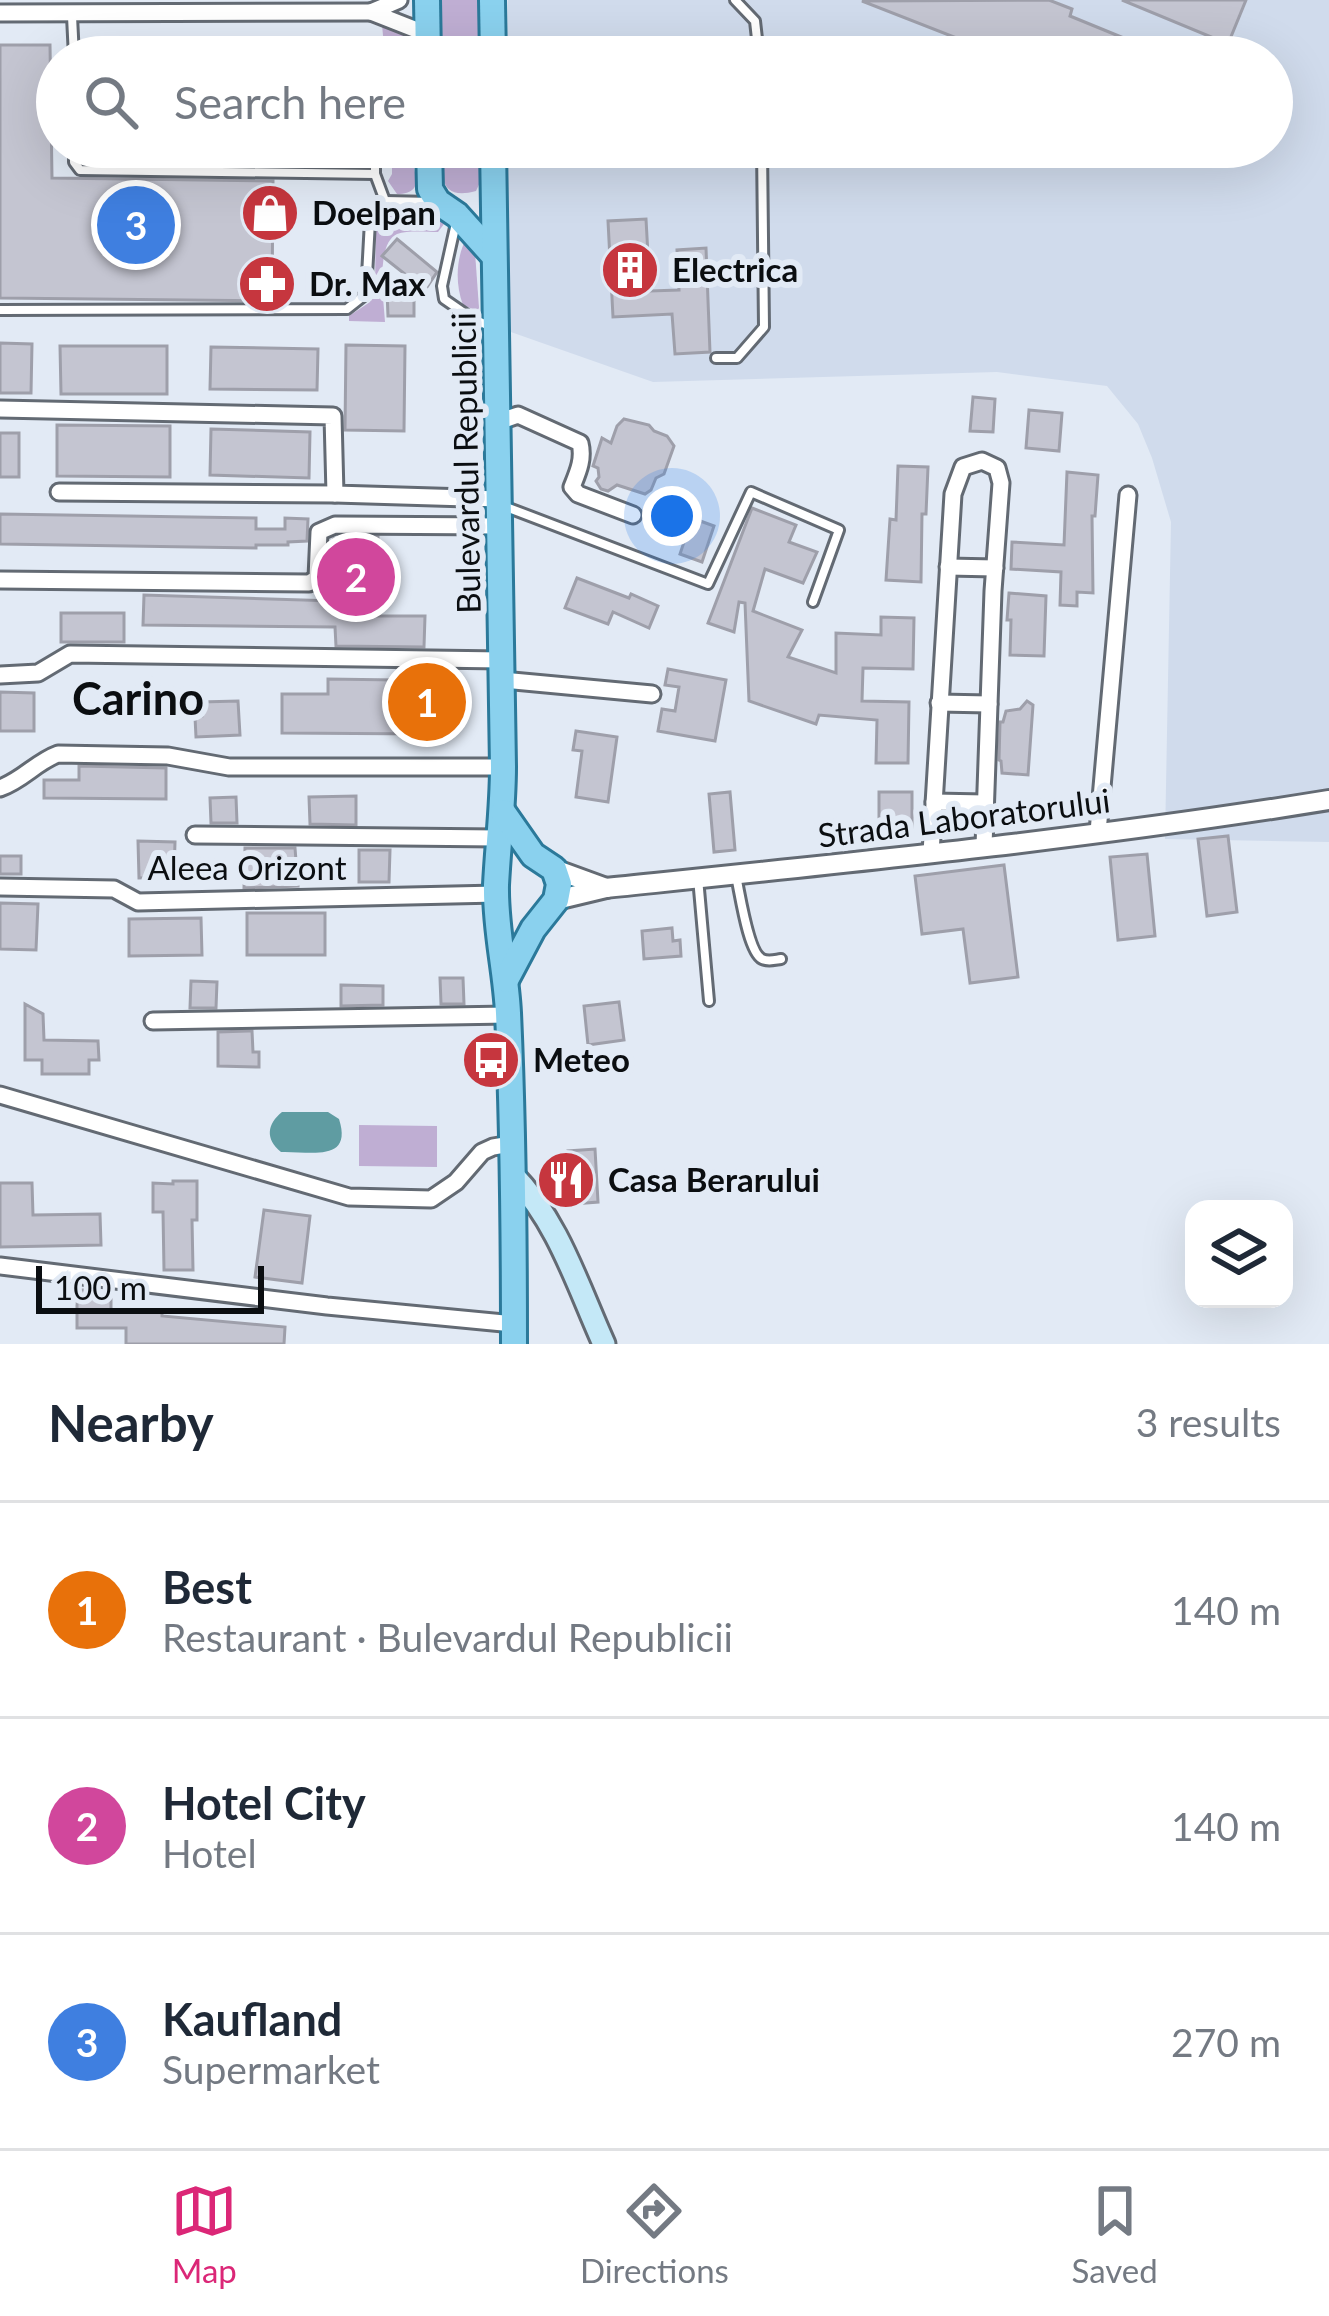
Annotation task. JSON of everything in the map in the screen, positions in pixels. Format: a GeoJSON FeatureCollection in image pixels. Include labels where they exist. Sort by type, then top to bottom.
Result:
{"type":"FeatureCollection","features":[{"type":"Feature","properties":{"kind":"main road"},"geometry":{"type":"LineString","coordinates":[[428,0],[428,36]]}},
{"type":"Feature","properties":{"kind":"main road"},"geometry":{"type":"LineString","coordinates":[[492,0],[493,36]]}},
{"type":"Feature","properties":{"kind":"main road"},"geometry":{"type":"LineString","coordinates":[[430,168],[430,189],[494,256]]}},
{"type":"Feature","properties":{"kind":"main road","name":"Bulevardul Republicii"},"geometry":{"type":"LineString","coordinates":[[493,168],[503,812],[497,838],[497,889],[508,1015],[514,1334]]}},
{"type":"Feature","properties":{"kind":"main road"},"geometry":{"type":"LineString","coordinates":[[447,208],[472,207],[493,193]]}},
{"type":"Feature","properties":{"kind":"main road"},"geometry":{"type":"LineString","coordinates":[[503,812],[560,884],[506,980]]}},
{"type":"Feature","properties":{"kind":"main road"},"geometry":{"type":"LineString","coordinates":[[543,862],[522,855],[512,860],[497,889],[511,914],[532,918],[550,908]]}},
{"type":"Feature","properties":{"kind":"main road"},"geometry":{"type":"LineString","coordinates":[[512,1174],[549,1220],[604,1344]]}},
{"type":"Feature","properties":{"kind":"street"},"geometry":{"type":"LineString","coordinates":[[0,13],[371,12],[398,0]]}},
{"type":"Feature","properties":{"kind":"street"},"geometry":{"type":"LineString","coordinates":[[371,12],[412,36]]}},
{"type":"Feature","properties":{"kind":"street"},"geometry":{"type":"LineString","coordinates":[[0,409],[332,416],[334,494]]}},
{"type":"Feature","properties":{"kind":"street"},"geometry":{"type":"LineString","coordinates":[[499,422],[518,415],[580,443],[580,467],[572,487],[578,494],[633,515]]}},
{"type":"Feature","properties":{"kind":"street"},"geometry":{"type":"LineString","coordinates":[[932,853],[952,494],[963,467],[982,461],[998,468],[1001,483],[984,846]]}},
{"type":"Feature","properties":{"kind":"street"},"geometry":{"type":"LineString","coordinates":[[59,492],[334,494],[500,510]]}},
{"type":"Feature","properties":{"kind":"street"},"geometry":{"type":"LineString","coordinates":[[1098,832],[1128,495]]}},
{"type":"Feature","properties":{"kind":"street"},"geometry":{"type":"LineString","coordinates":[[0,580],[309,583],[316,578],[319,532],[335,525],[500,510]]}},
{"type":"Feature","properties":{"kind":"street"},"geometry":{"type":"LineString","coordinates":[[948,567],[994,568]]}},
{"type":"Feature","properties":{"kind":"street"},"geometry":{"type":"LineString","coordinates":[[0,675],[38,673],[70,654],[502,670],[652,694]]}},
{"type":"Feature","properties":{"kind":"street"},"geometry":{"type":"LineString","coordinates":[[939,703],[988,704]]}},
{"type":"Feature","properties":{"kind":"street"},"geometry":{"type":"LineString","coordinates":[[0,788],[58,754],[168,755],[229,767],[502,766]]}},
{"type":"Feature","properties":{"kind":"street","name":"Strada Laboratorului"},"geometry":{"type":"LineString","coordinates":[[550,908],[606,888],[932,853],[1329,800]]}},
{"type":"Feature","properties":{"kind":"street"},"geometry":{"type":"LineString","coordinates":[[934,802],[985,803]]}},
{"type":"Feature","properties":{"kind":"street"},"geometry":{"type":"LineString","coordinates":[[195,835],[497,838]]}},
{"type":"Feature","properties":{"kind":"street"},"geometry":{"type":"LineString","coordinates":[[543,862],[606,888]]}},
{"type":"Feature","properties":{"kind":"street","name":"Aleea Orizont"},"geometry":{"type":"LineString","coordinates":[[0,887],[114,889],[138,902],[497,889]]}},
{"type":"Feature","properties":{"kind":"street"},"geometry":{"type":"LineString","coordinates":[[153,1021],[508,1015]]}},
{"type":"Feature","properties":{"kind":"street"},"geometry":{"type":"LineString","coordinates":[[0,1095],[350,1197],[430,1199],[456,1182],[482,1152],[511,1144]]}},
{"type":"Feature","properties":{"kind":"street"},"geometry":{"type":"LineString","coordinates":[[0,1266],[514,1334]]}},
{"type":"Feature","properties":{"kind":"lane"},"geometry":{"type":"LineString","coordinates":[[735,0],[755,22],[757,36]]}},
{"type":"Feature","properties":{"kind":"lane"},"geometry":{"type":"LineString","coordinates":[[72,14],[73,36]]}},
{"type":"Feature","properties":{"kind":"lane"},"geometry":{"type":"LineString","coordinates":[[78,168],[375,174]]}},
{"type":"Feature","properties":{"kind":"lane"},"geometry":{"type":"LineString","coordinates":[[375,168],[385,202]]}},
{"type":"Feature","properties":{"kind":"lane"},"geometry":{"type":"LineString","coordinates":[[716,358],[736,358],[764,327],[762,168]]}},
{"type":"Feature","properties":{"kind":"lane"},"geometry":{"type":"LineString","coordinates":[[385,202],[447,208],[444,298],[497,330]]}},
{"type":"Feature","properties":{"kind":"lane"},"geometry":{"type":"LineString","coordinates":[[0,310],[347,310],[366,294],[370,221],[385,202]]}},
{"type":"Feature","properties":{"kind":"lane"},"geometry":{"type":"LineString","coordinates":[[500,510],[708,584],[752,492],[839,530],[813,602]]}},
{"type":"Feature","properties":{"kind":"lane"},"geometry":{"type":"LineString","coordinates":[[736,874],[757,957],[781,959]]}},
{"type":"Feature","properties":{"kind":"lane"},"geometry":{"type":"LineString","coordinates":[[698,878],[709,1001]]}},
{"type":"Feature","properties":{"kind":"shaded area"},"geometry":{"type":"Polygon","coordinates":[[[438,0],[481,0],[482,36],[439,36],[438,0]]]}},
{"type":"Feature","properties":{"kind":"shaded area"},"geometry":{"type":"Polygon","coordinates":[[[508,0],[1329,0],[1329,842],[1165,839],[1171,522],[1138,424],[1107,386],[997,372],[653,382],[508,331],[508,168],[1293,168],[1293,36],[508,36],[508,0]]]}},
{"type":"Feature","properties":{"kind":"shaded area"},"geometry":{"type":"Polygon","coordinates":[[[382,25],[414,35],[414,36],[383,36],[382,25]]]}},
{"type":"Feature","properties":{"kind":"shaded area"},"geometry":{"type":"Polygon","coordinates":[[[392,168],[413,168],[416,184],[407,193],[397,194],[388,181],[392,168]]]}},
{"type":"Feature","properties":{"kind":"shaded area"},"geometry":{"type":"Polygon","coordinates":[[[441,168],[483,168],[476,191],[455,192],[441,168]]]}},
{"type":"Feature","properties":{"kind":"shaded area"},"geometry":{"type":"Polygon","coordinates":[[[391,204],[433,205],[446,212],[444,224],[438,232],[401,233],[390,240],[382,274],[385,322],[349,321],[349,316],[370,302],[375,287],[376,217],[391,204]]]}},
{"type":"Feature","properties":{"kind":"shaded area"},"geometry":{"type":"Polygon","coordinates":[[[466,239],[475,252],[477,311],[463,305],[459,288],[466,239]]]}},
{"type":"Feature","properties":{"kind":"shaded area"},"geometry":{"type":"Polygon","coordinates":[[[359,1125],[437,1126],[437,1167],[359,1166],[359,1125]]]}},
{"type":"Feature","properties":{"kind":"water"},"geometry":{"type":"Polygon","coordinates":[[[282,1112],[328,1112],[339,1119],[340,1143],[326,1152],[281,1152],[270,1132],[282,1112]]]}},
{"type":"Feature","properties":{"kind":"building"},"geometry":{"type":"Polygon","coordinates":[[[1049,0],[1072,9],[1070,16],[1119,36],[951,36],[862,1],[1049,0]]]}},
{"type":"Feature","properties":{"kind":"building"},"geometry":{"type":"Polygon","coordinates":[[[1122,0],[1246,0],[1231,36],[1209,36],[1122,0]]]}},
{"type":"Feature","properties":{"kind":"building"},"geometry":{"type":"Polygon","coordinates":[[[0,45],[36,45],[36,168],[52,168],[52,178],[273,181],[272,301],[0,298],[0,45]]]}},
{"type":"Feature","properties":{"kind":"building","name":"Electrica"},"geometry":{"type":"Polygon","coordinates":[[[646,219],[650,291],[679,290],[677,250],[706,248],[710,352],[675,354],[672,314],[613,317],[608,221],[646,219]]]}},
{"type":"Feature","properties":{"kind":"building"},"geometry":{"type":"Polygon","coordinates":[[[397,239],[437,272],[425,290],[382,256],[397,239]]]}},
{"type":"Feature","properties":{"kind":"building"},"geometry":{"type":"Polygon","coordinates":[[[387,291],[414,291],[414,316],[388,316],[387,291]]]}},
{"type":"Feature","properties":{"kind":"building"},"geometry":{"type":"Polygon","coordinates":[[[0,343],[32,344],[31,393],[0,393],[0,343]]]}},
{"type":"Feature","properties":{"kind":"building"},"geometry":{"type":"Polygon","coordinates":[[[346,345],[405,346],[404,431],[345,430],[346,345]]]}},
{"type":"Feature","properties":{"kind":"building"},"geometry":{"type":"Polygon","coordinates":[[[60,346],[167,346],[167,394],[61,394],[60,346]]]}},
{"type":"Feature","properties":{"kind":"building"},"geometry":{"type":"Polygon","coordinates":[[[211,347],[318,349],[317,390],[210,389],[211,347]]]}},
{"type":"Feature","properties":{"kind":"building"},"geometry":{"type":"Polygon","coordinates":[[[973,397],[995,399],[993,432],[970,431],[973,397]]]}},
{"type":"Feature","properties":{"kind":"building"},"geometry":{"type":"Polygon","coordinates":[[[1029,410],[1062,413],[1059,451],[1026,448],[1029,410]]]}},
{"type":"Feature","properties":{"kind":"building"},"geometry":{"type":"Polygon","coordinates":[[[624,419],[649,425],[674,446],[664,474],[645,494],[617,485],[608,491],[596,481],[598,468],[593,466],[602,438],[611,443],[624,419]]]}},
{"type":"Feature","properties":{"kind":"building"},"geometry":{"type":"Polygon","coordinates":[[[57,425],[170,426],[170,477],[57,476],[57,425]]]}},
{"type":"Feature","properties":{"kind":"building"},"geometry":{"type":"Polygon","coordinates":[[[211,429],[310,432],[309,478],[210,475],[211,429]]]}},
{"type":"Feature","properties":{"kind":"building"},"geometry":{"type":"Polygon","coordinates":[[[0,433],[19,433],[19,477],[0,477],[0,433]]]}},
{"type":"Feature","properties":{"kind":"building"},"geometry":{"type":"Polygon","coordinates":[[[898,466],[928,467],[921,582],[886,580],[890,519],[896,520],[898,466]]]}},
{"type":"Feature","properties":{"kind":"building"},"geometry":{"type":"Polygon","coordinates":[[[1067,472],[1098,475],[1092,516],[1093,593],[1077,592],[1077,606],[1060,605],[1061,572],[1011,569],[1012,542],[1064,545],[1067,472]]]}},
{"type":"Feature","properties":{"kind":"building"},"geometry":{"type":"Polygon","coordinates":[[[752,508],[796,525],[789,542],[817,552],[803,583],[765,569],[753,611],[802,630],[788,657],[836,673],[836,633],[881,635],[881,617],[914,618],[913,669],[863,668],[862,701],[909,702],[908,763],[876,763],[877,720],[819,715],[816,724],[749,701],[745,603],[739,602],[734,632],[708,623],[752,508]]]}},
{"type":"Feature","properties":{"kind":"building"},"geometry":{"type":"Polygon","coordinates":[[[0,514],[256,518],[256,529],[285,529],[285,518],[308,519],[307,541],[256,548],[0,544],[0,514]]]}},
{"type":"Feature","properties":{"kind":"building"},"geometry":{"type":"Polygon","coordinates":[[[692,518],[714,526],[702,562],[680,554],[692,518]]]}},
{"type":"Feature","properties":{"kind":"building"},"geometry":{"type":"Polygon","coordinates":[[[378,537],[378,616],[425,616],[424,647],[336,646],[335,627],[143,625],[144,595],[335,601],[334,539],[378,537]]]}},
{"type":"Feature","properties":{"kind":"building"},"geometry":{"type":"Polygon","coordinates":[[[577,578],[658,606],[649,628],[613,612],[608,624],[565,608],[577,578]]]}},
{"type":"Feature","properties":{"kind":"building"},"geometry":{"type":"Polygon","coordinates":[[[1009,593],[1046,596],[1044,656],[1010,655],[1009,593]]]}},
{"type":"Feature","properties":{"kind":"building"},"geometry":{"type":"Polygon","coordinates":[[[61,613],[124,613],[124,642],[61,642],[61,613]]]}},
{"type":"Feature","properties":{"kind":"building"},"geometry":{"type":"Polygon","coordinates":[[[668,669],[726,680],[715,741],[658,731],[662,709],[675,711],[679,687],[665,685],[668,669]]]}},
{"type":"Feature","properties":{"kind":"building"},"geometry":{"type":"Polygon","coordinates":[[[397,671],[428,671],[427,734],[282,733],[282,694],[328,694],[328,679],[397,680],[397,671]]]}},
{"type":"Feature","properties":{"kind":"building"},"geometry":{"type":"Polygon","coordinates":[[[0,692],[34,693],[34,731],[0,731],[0,692]]]}},
{"type":"Feature","properties":{"kind":"building"},"geometry":{"type":"Polygon","coordinates":[[[238,701],[240,735],[196,737],[195,717],[202,716],[201,702],[238,701]]]}},
{"type":"Feature","properties":{"kind":"building"},"geometry":{"type":"Polygon","coordinates":[[[1027,701],[1033,705],[1028,775],[1002,773],[1000,722],[1006,711],[1020,709],[1027,701]]]}},
{"type":"Feature","properties":{"kind":"building"},"geometry":{"type":"Polygon","coordinates":[[[576,731],[617,737],[608,802],[576,797],[582,751],[573,750],[576,731]]]}},
{"type":"Feature","properties":{"kind":"building"},"geometry":{"type":"Polygon","coordinates":[[[79,766],[166,768],[166,799],[44,798],[44,780],[79,780],[79,766]]]}},
{"type":"Feature","properties":{"kind":"building"},"geometry":{"type":"Polygon","coordinates":[[[730,792],[735,850],[714,852],[709,794],[730,792]]]}},
{"type":"Feature","properties":{"kind":"building"},"geometry":{"type":"Polygon","coordinates":[[[879,792],[912,792],[912,831],[879,831],[879,792]]]}},
{"type":"Feature","properties":{"kind":"building"},"geometry":{"type":"Polygon","coordinates":[[[356,796],[356,825],[310,824],[309,797],[356,796]]]}},
{"type":"Feature","properties":{"kind":"building"},"geometry":{"type":"Polygon","coordinates":[[[236,797],[237,823],[211,823],[210,798],[236,797]]]}},
{"type":"Feature","properties":{"kind":"building"},"geometry":{"type":"Polygon","coordinates":[[[1228,836],[1237,912],[1207,916],[1198,839],[1228,836]]]}},
{"type":"Feature","properties":{"kind":"building"},"geometry":{"type":"Polygon","coordinates":[[[138,841],[175,842],[174,877],[139,878],[138,841]]]}},
{"type":"Feature","properties":{"kind":"building"},"geometry":{"type":"Polygon","coordinates":[[[245,848],[295,848],[298,886],[244,888],[245,848]]]}},
{"type":"Feature","properties":{"kind":"building"},"geometry":{"type":"Polygon","coordinates":[[[359,850],[390,850],[389,882],[359,882],[359,850]]]}},
{"type":"Feature","properties":{"kind":"building"},"geometry":{"type":"Polygon","coordinates":[[[1147,854],[1155,936],[1118,940],[1110,857],[1147,854]]]}},
{"type":"Feature","properties":{"kind":"building"},"geometry":{"type":"Polygon","coordinates":[[[0,856],[21,856],[21,874],[0,874],[0,856]]]}},
{"type":"Feature","properties":{"kind":"building"},"geometry":{"type":"Polygon","coordinates":[[[1004,865],[1018,977],[970,983],[963,929],[922,934],[915,876],[1004,865]]]}},
{"type":"Feature","properties":{"kind":"building"},"geometry":{"type":"Polygon","coordinates":[[[0,903],[38,904],[36,950],[0,949],[0,903]]]}},
{"type":"Feature","properties":{"kind":"building"},"geometry":{"type":"Polygon","coordinates":[[[247,913],[325,913],[325,955],[247,955],[247,913]]]}},
{"type":"Feature","properties":{"kind":"building"},"geometry":{"type":"Polygon","coordinates":[[[201,918],[202,955],[129,956],[129,919],[201,918]]]}},
{"type":"Feature","properties":{"kind":"building"},"geometry":{"type":"Polygon","coordinates":[[[672,928],[673,941],[680,940],[681,956],[644,959],[642,931],[672,928]]]}},
{"type":"Feature","properties":{"kind":"building"},"geometry":{"type":"Polygon","coordinates":[[[440,978],[463,978],[464,1004],[441,1004],[440,978]]]}},
{"type":"Feature","properties":{"kind":"building"},"geometry":{"type":"Polygon","coordinates":[[[191,981],[217,982],[216,1008],[190,1008],[191,981]]]}},
{"type":"Feature","properties":{"kind":"building"},"geometry":{"type":"Polygon","coordinates":[[[341,985],[383,986],[383,1005],[341,1006],[341,985]]]}},
{"type":"Feature","properties":{"kind":"building"},"geometry":{"type":"Polygon","coordinates":[[[619,1002],[624,1040],[588,1045],[584,1006],[619,1002]]]}},
{"type":"Feature","properties":{"kind":"building"},"geometry":{"type":"Polygon","coordinates":[[[25,1004],[43,1014],[44,1040],[98,1041],[99,1060],[89,1060],[89,1074],[42,1074],[42,1060],[25,1060],[25,1004]]]}},
{"type":"Feature","properties":{"kind":"building"},"geometry":{"type":"Polygon","coordinates":[[[252,1031],[259,1067],[218,1066],[218,1032],[252,1031]]]}},
{"type":"Feature","properties":{"kind":"building"},"geometry":{"type":"Polygon","coordinates":[[[595,1149],[598,1202],[561,1205],[558,1166],[569,1165],[568,1151],[595,1149]]]}},
{"type":"Feature","properties":{"kind":"building"},"geometry":{"type":"Polygon","coordinates":[[[197,1181],[193,1270],[164,1270],[163,1212],[153,1212],[153,1183],[197,1181]]]}},
{"type":"Feature","properties":{"kind":"building"},"geometry":{"type":"Polygon","coordinates":[[[0,1183],[32,1183],[33,1215],[100,1214],[101,1245],[0,1247],[0,1183]]]}},
{"type":"Feature","properties":{"kind":"building"},"geometry":{"type":"Polygon","coordinates":[[[264,1210],[310,1216],[302,1283],[255,1277],[264,1210]]]}},
{"type":"Feature","properties":{"kind":"building"},"geometry":{"type":"Polygon","coordinates":[[[77,1290],[95,1290],[95,1299],[111,1299],[111,1312],[162,1311],[162,1316],[285,1327],[284,1344],[126,1344],[126,1328],[77,1328],[77,1290]]]}},
{"type":"Feature","properties":{"kind":"place","name":"Doelpan"},"geometry":{"type":"Point","coordinates":[270,213]}},
{"type":"Feature","properties":{"kind":"place","name":"Kaufland"},"geometry":{"type":"Point","coordinates":[136,225]}},
{"type":"Feature","properties":{"kind":"place","name":"Electrica"},"geometry":{"type":"Point","coordinates":[630,270]}},
{"type":"Feature","properties":{"kind":"place","name":"Dr. Max"},"geometry":{"type":"Point","coordinates":[267,284]}},
{"type":"Feature","properties":{"kind":"place","name":"Hotel City"},"geometry":{"type":"Point","coordinates":[356,577]}},
{"type":"Feature","properties":{"kind":"place","name":"Best"},"geometry":{"type":"Point","coordinates":[427,702]}},
{"type":"Feature","properties":{"kind":"place","name":"Meteo"},"geometry":{"type":"Point","coordinates":[491,1060]}},
{"type":"Feature","properties":{"kind":"place","name":"Casa Berarului"},"geometry":{"type":"Point","coordinates":[566,1180]}},
{"type":"Feature","properties":{"kind":"district","name":"Carino"},"geometry":{"type":"Point","coordinates":[138,699]}}]}
